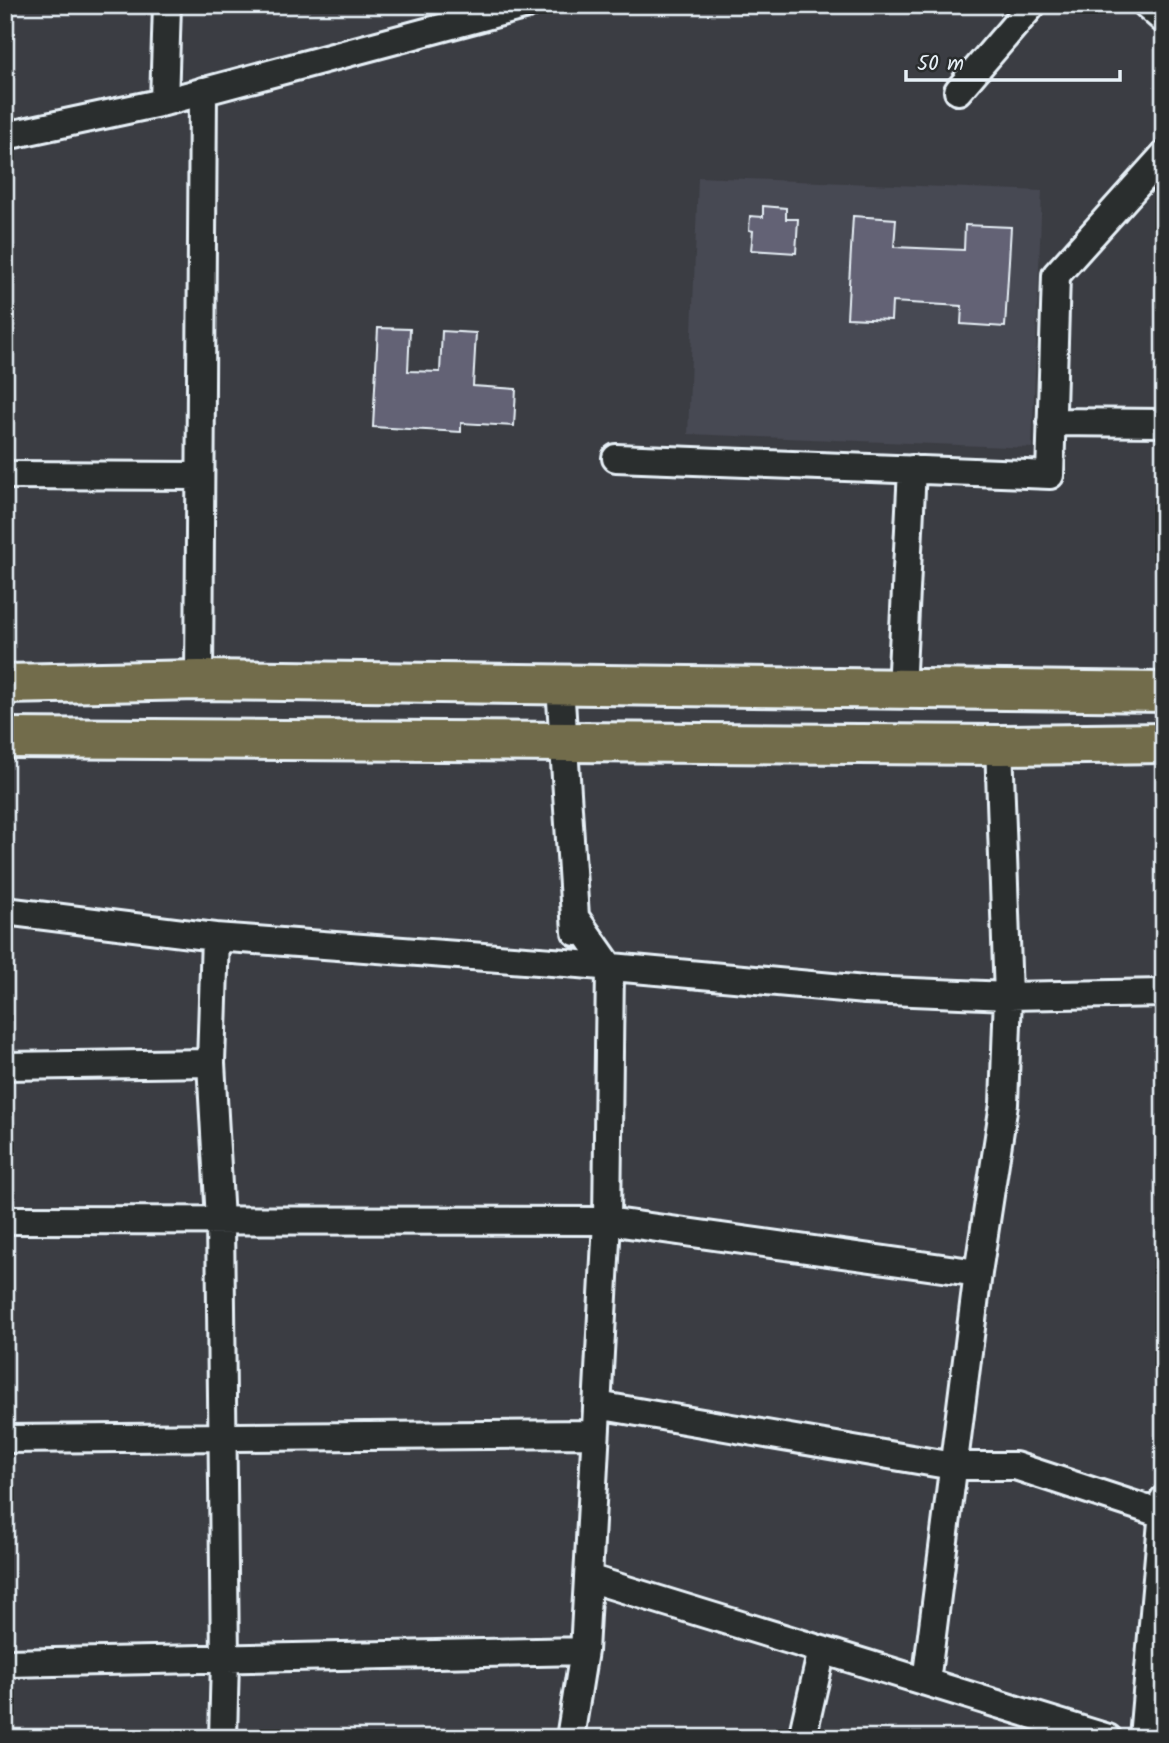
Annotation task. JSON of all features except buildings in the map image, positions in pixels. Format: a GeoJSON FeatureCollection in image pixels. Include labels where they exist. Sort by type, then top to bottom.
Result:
{"type":"FeatureCollection","features":[{"type":"Feature","properties":{"kind":"main road"},"geometry":{"type":"LineString","coordinates":[[5,684],[199,680],[1164,692]]}},
{"type":"Feature","properties":{"kind":"main road"},"geometry":{"type":"LineString","coordinates":[[198,740],[199,680]]}},
{"type":"Feature","properties":{"kind":"main road"},"geometry":{"type":"LineString","coordinates":[[5,738],[999,745],[1164,743]]}},
{"type":"Feature","properties":{"kind":"street"},"geometry":{"type":"LineString","coordinates":[[164,102],[167,5]]}},
{"type":"Feature","properties":{"kind":"street"},"geometry":{"type":"LineString","coordinates":[[5,136],[164,102],[527,5]]}},
{"type":"Feature","properties":{"kind":"street"},"geometry":{"type":"LineString","coordinates":[[958,91],[1032,5]]}},
{"type":"Feature","properties":{"kind":"street"},"geometry":{"type":"LineString","coordinates":[[1147,5],[1164,20]]}},
{"type":"Feature","properties":{"kind":"street"},"geometry":{"type":"LineString","coordinates":[[199,680],[204,91]]}},
{"type":"Feature","properties":{"kind":"street"},"geometry":{"type":"LineString","coordinates":[[617,458],[1050,475],[1056,275],[1164,155]]}},
{"type":"Feature","properties":{"kind":"street"},"geometry":{"type":"LineString","coordinates":[[1051,422],[1164,423]]}},
{"type":"Feature","properties":{"kind":"street"},"geometry":{"type":"LineString","coordinates":[[901,690],[912,469]]}},
{"type":"Feature","properties":{"kind":"street"},"geometry":{"type":"LineString","coordinates":[[5,475],[200,476]]}},
{"type":"Feature","properties":{"kind":"street"},"geometry":{"type":"LineString","coordinates":[[560,685],[579,964]]}},
{"type":"Feature","properties":{"kind":"street"},"geometry":{"type":"LineString","coordinates":[[926,1682],[978,1273],[1004,1104],[1008,996],[999,745]]}},
{"type":"Feature","properties":{"kind":"street"},"geometry":{"type":"LineString","coordinates":[[5,911],[215,937],[579,964],[865,990],[1008,996],[1164,993]]}},
{"type":"Feature","properties":{"kind":"street"},"geometry":{"type":"LineString","coordinates":[[570,1738],[584,1651],[607,1221],[610,967],[575,917]]}},
{"type":"Feature","properties":{"kind":"street"},"geometry":{"type":"LineString","coordinates":[[215,937],[211,1063],[220,1220],[225,1659],[223,1738]]}},
{"type":"Feature","properties":{"kind":"street"},"geometry":{"type":"LineString","coordinates":[[5,1066],[211,1063]]}},
{"type":"Feature","properties":{"kind":"street"},"geometry":{"type":"LineString","coordinates":[[5,1220],[607,1221],[978,1273]]}},
{"type":"Feature","properties":{"kind":"street"},"geometry":{"type":"LineString","coordinates":[[597,1405],[953,1466],[1015,1466],[1163,1506],[1143,1738]]}},
{"type":"Feature","properties":{"kind":"street"},"geometry":{"type":"LineString","coordinates":[[5,1439],[594,1434]]}},
{"type":"Feature","properties":{"kind":"street"},"geometry":{"type":"LineString","coordinates":[[588,1578],[926,1682],[1034,1727],[1108,1738]]}},
{"type":"Feature","properties":{"kind":"street"},"geometry":{"type":"LineString","coordinates":[[802,1738],[822,1650]]}},
{"type":"Feature","properties":{"kind":"street"},"geometry":{"type":"LineString","coordinates":[[5,1664],[584,1651]]}},
{"type":"Feature","properties":{"kind":"shaded area"},"geometry":{"type":"Polygon","coordinates":[[[698,177],[1042,191],[1032,448],[688,434],[698,177]]]}}]}
